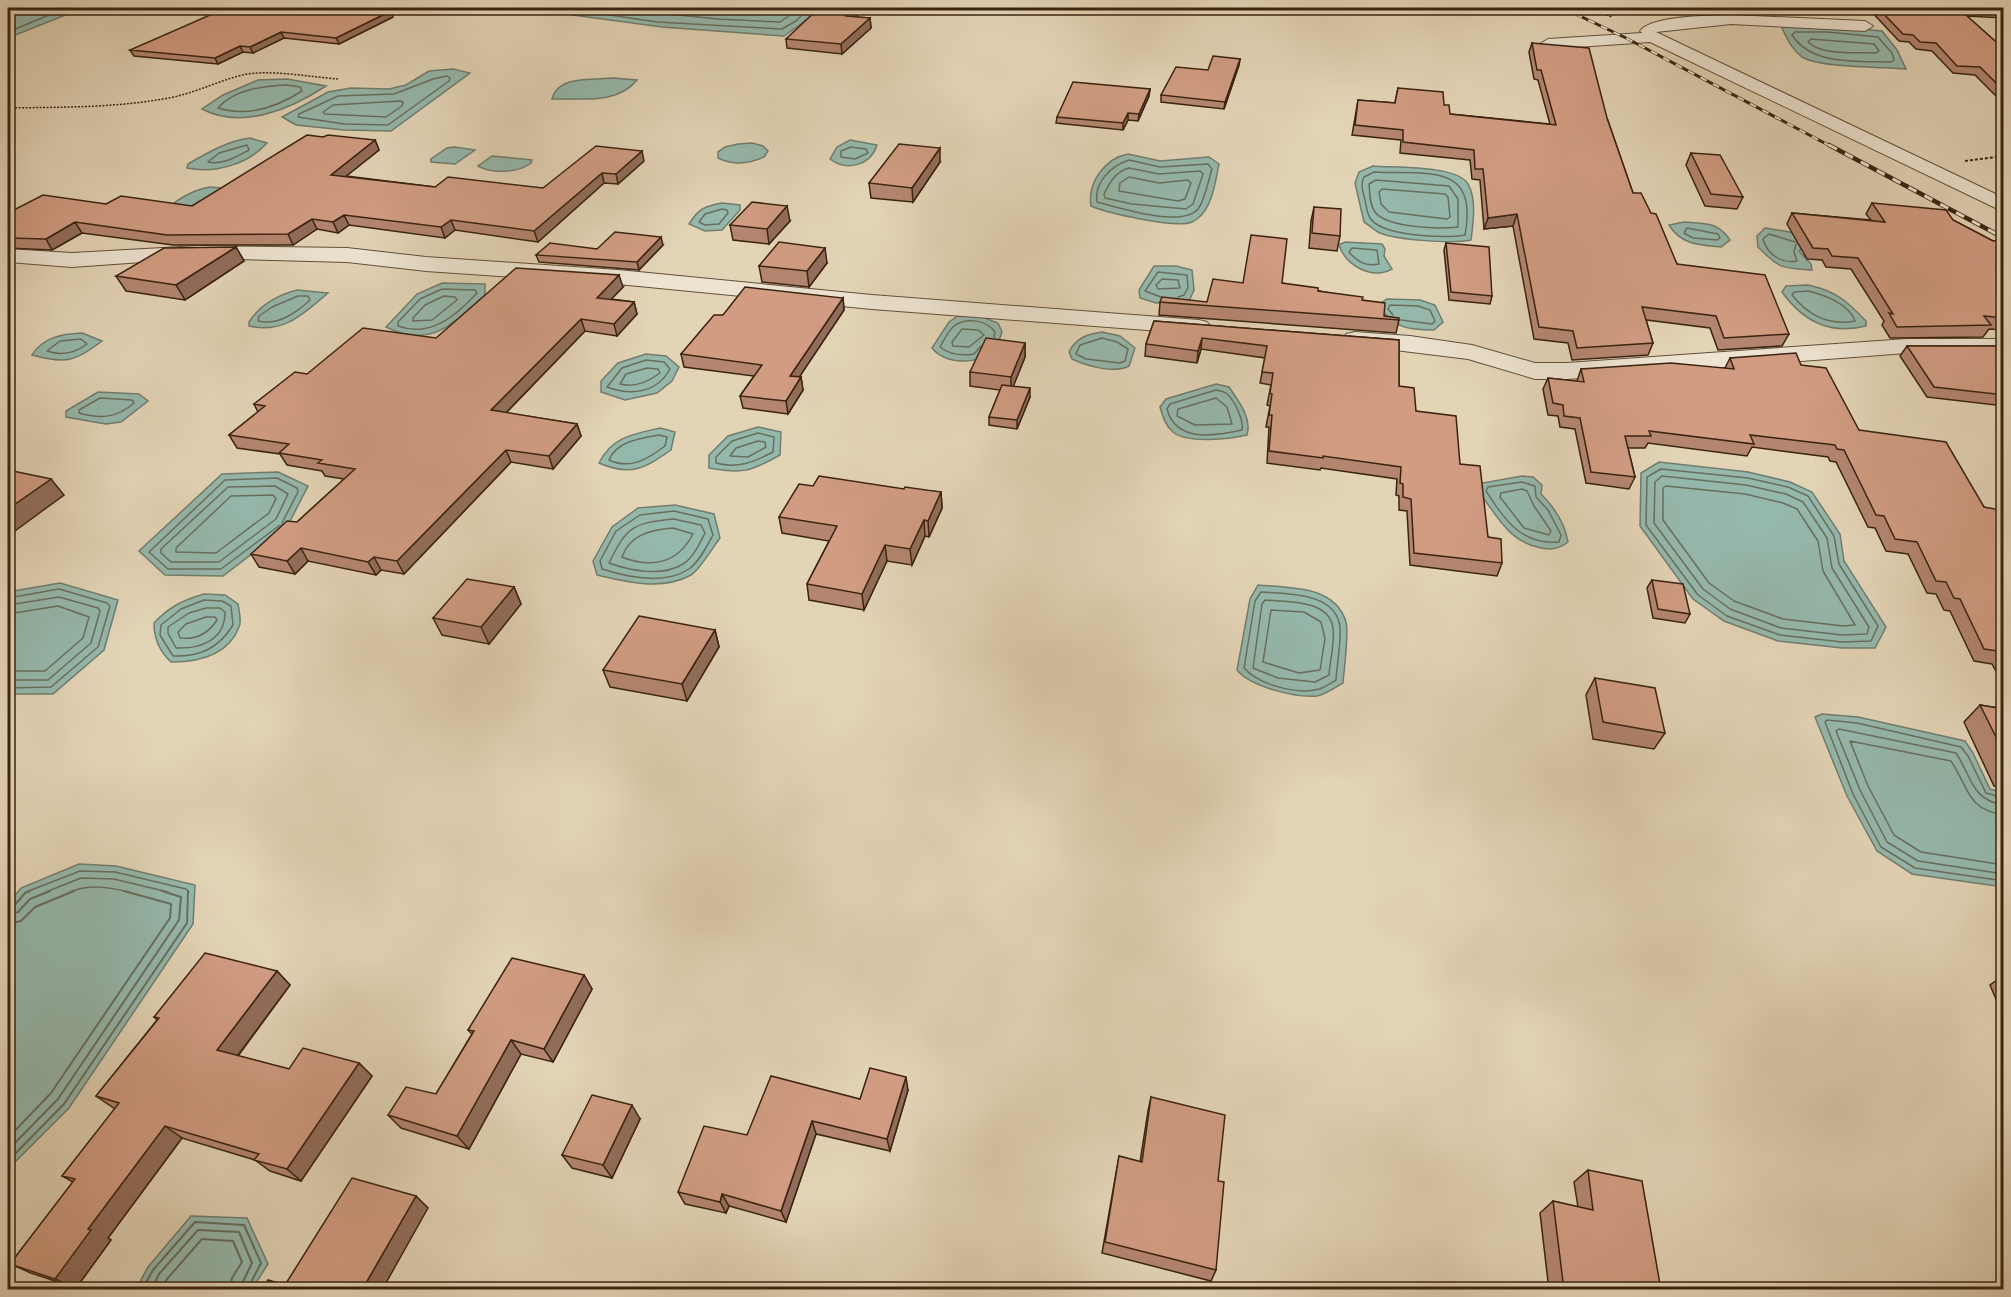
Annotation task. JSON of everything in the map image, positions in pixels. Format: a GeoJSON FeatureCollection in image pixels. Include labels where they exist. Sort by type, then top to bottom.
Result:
{"type":"FeatureCollection","features":[{"type":"Feature","properties":{"kind":"street"},"geometry":{"type":"LineString","coordinates":[[1652,37],[1648,31],[1651,28],[1711,21],[1771,21],[1865,26]]}},
{"type":"Feature","properties":{"kind":"street"},"geometry":{"type":"LineString","coordinates":[[1548,44],[1652,37],[2004,206]]}},
{"type":"Feature","properties":{"kind":"street"},"geometry":{"type":"LineString","coordinates":[[8,256],[72,260],[200,252],[347,255],[426,264],[618,277],[872,302],[1226,330]]}},
{"type":"Feature","properties":{"kind":"street"},"geometry":{"type":"LineString","coordinates":[[1329,337],[1410,343],[1461,350],[1535,370],[1567,371],[1906,346],[2004,346]]}},
{"type":"Feature","properties":{"kind":"path"},"geometry":{"type":"LineString","coordinates":[[8,108],[106,107],[166,99],[243,75],[266,74],[338,79]]}},
{"type":"Feature","properties":{"kind":"water"},"geometry":{"type":"Polygon","coordinates":[[[8,8],[83,8],[8,38],[8,8]]]}},
{"type":"Feature","properties":{"kind":"water"},"geometry":{"type":"Polygon","coordinates":[[[577,8],[816,8],[809,18],[784,36],[662,27],[572,15],[577,8]]]}},
{"type":"Feature","properties":{"kind":"water"},"geometry":{"type":"Polygon","coordinates":[[[1781,26],[1827,26],[1882,31],[1897,50],[1906,69],[1837,65],[1811,61],[1802,57],[1795,50],[1781,26]]]}},
{"type":"Feature","properties":{"kind":"water"},"geometry":{"type":"Polygon","coordinates":[[[453,69],[470,73],[391,131],[344,130],[296,125],[282,117],[328,92],[351,88],[389,89],[406,85],[429,71],[453,69]]]}},
{"type":"Feature","properties":{"kind":"water"},"geometry":{"type":"Polygon","coordinates":[[[613,78],[637,80],[629,88],[609,97],[552,99],[561,86],[569,82],[613,78]]]}},
{"type":"Feature","properties":{"kind":"water"},"geometry":{"type":"Polygon","coordinates":[[[287,79],[326,86],[282,109],[250,117],[233,118],[202,109],[223,95],[258,80],[287,79]]]}},
{"type":"Feature","properties":{"kind":"water"},"geometry":{"type":"Polygon","coordinates":[[[250,138],[267,143],[241,162],[209,170],[187,168],[188,164],[218,148],[250,138]]]}},
{"type":"Feature","properties":{"kind":"water"},"geometry":{"type":"Polygon","coordinates":[[[850,140],[877,145],[870,157],[858,164],[844,165],[830,159],[837,147],[850,140]]]}},
{"type":"Feature","properties":{"kind":"water"},"geometry":{"type":"Polygon","coordinates":[[[752,143],[763,146],[768,151],[764,157],[741,163],[718,158],[718,152],[725,147],[752,143]]]}},
{"type":"Feature","properties":{"kind":"water"},"geometry":{"type":"Polygon","coordinates":[[[447,148],[475,150],[455,164],[431,162],[431,159],[447,148]]]}},
{"type":"Feature","properties":{"kind":"water"},"geometry":{"type":"Polygon","coordinates":[[[1128,154],[1160,161],[1209,157],[1219,164],[1212,196],[1202,214],[1196,220],[1184,224],[1126,216],[1091,206],[1092,188],[1100,172],[1112,160],[1128,154]]]}},
{"type":"Feature","properties":{"kind":"water"},"geometry":{"type":"Polygon","coordinates":[[[492,156],[532,160],[526,166],[512,170],[497,171],[478,166],[492,156]]]}},
{"type":"Feature","properties":{"kind":"water"},"geometry":{"type":"Polygon","coordinates":[[[1373,166],[1439,170],[1462,178],[1468,184],[1473,197],[1471,240],[1439,241],[1399,238],[1380,233],[1364,222],[1355,183],[1359,172],[1373,166]]]}},
{"type":"Feature","properties":{"kind":"water"},"geometry":{"type":"Polygon","coordinates":[[[210,187],[245,190],[221,211],[167,209],[187,195],[210,187]]]}},
{"type":"Feature","properties":{"kind":"water"},"geometry":{"type":"Polygon","coordinates":[[[722,203],[740,205],[740,210],[722,230],[705,231],[689,224],[702,209],[722,203]]]}},
{"type":"Feature","properties":{"kind":"water"},"geometry":{"type":"Polygon","coordinates":[[[1684,222],[1715,226],[1730,240],[1721,247],[1692,243],[1679,237],[1669,225],[1684,222]]]}},
{"type":"Feature","properties":{"kind":"water"},"geometry":{"type":"Polygon","coordinates":[[[1765,228],[1790,232],[1804,240],[1806,248],[1799,251],[1811,264],[1812,270],[1787,268],[1771,260],[1758,247],[1757,236],[1765,228]]]}},
{"type":"Feature","properties":{"kind":"water"},"geometry":{"type":"Polygon","coordinates":[[[1345,242],[1382,244],[1385,249],[1384,256],[1392,269],[1376,273],[1354,265],[1342,253],[1339,245],[1345,242]]]}},
{"type":"Feature","properties":{"kind":"water"},"geometry":{"type":"Polygon","coordinates":[[[1154,266],[1176,266],[1192,270],[1194,290],[1189,301],[1156,303],[1140,298],[1139,290],[1154,266]]]}},
{"type":"Feature","properties":{"kind":"water"},"geometry":{"type":"Polygon","coordinates":[[[442,283],[485,284],[485,295],[451,323],[429,334],[416,336],[386,327],[417,294],[442,283]]]}},
{"type":"Feature","properties":{"kind":"water"},"geometry":{"type":"Polygon","coordinates":[[[1808,285],[1826,290],[1840,298],[1866,321],[1866,326],[1840,329],[1808,318],[1782,292],[1786,286],[1808,285]]]}},
{"type":"Feature","properties":{"kind":"water"},"geometry":{"type":"Polygon","coordinates":[[[297,290],[328,293],[301,315],[283,325],[261,328],[249,326],[253,316],[264,306],[276,298],[297,290]]]}},
{"type":"Feature","properties":{"kind":"water"},"geometry":{"type":"Polygon","coordinates":[[[1387,299],[1420,300],[1435,305],[1443,322],[1434,330],[1402,326],[1390,319],[1378,305],[1387,299]]]}},
{"type":"Feature","properties":{"kind":"water"},"geometry":{"type":"Polygon","coordinates":[[[958,316],[980,316],[998,323],[1002,332],[994,350],[980,358],[962,361],[945,358],[938,354],[932,348],[949,322],[958,316]]]}},
{"type":"Feature","properties":{"kind":"water"},"geometry":{"type":"Polygon","coordinates":[[[1102,332],[1120,336],[1135,348],[1129,366],[1108,369],[1072,359],[1069,352],[1075,343],[1087,336],[1102,332]]]}},
{"type":"Feature","properties":{"kind":"water"},"geometry":{"type":"Polygon","coordinates":[[[82,333],[102,341],[77,357],[69,359],[53,360],[32,355],[47,340],[67,334],[82,333]]]}},
{"type":"Feature","properties":{"kind":"water"},"geometry":{"type":"Polygon","coordinates":[[[646,354],[666,356],[679,367],[672,381],[657,393],[625,400],[601,392],[601,381],[618,363],[646,354]]]}},
{"type":"Feature","properties":{"kind":"water"},"geometry":{"type":"Polygon","coordinates":[[[1216,384],[1229,387],[1240,404],[1248,422],[1247,435],[1198,439],[1180,436],[1173,432],[1166,424],[1160,407],[1166,399],[1216,384]]]}},
{"type":"Feature","properties":{"kind":"water"},"geometry":{"type":"Polygon","coordinates":[[[98,392],[139,394],[148,401],[121,422],[106,424],[66,417],[66,411],[98,392]]]}},
{"type":"Feature","properties":{"kind":"water"},"geometry":{"type":"Polygon","coordinates":[[[758,427],[781,432],[780,455],[746,470],[730,471],[709,468],[709,455],[728,436],[758,427]]]}},
{"type":"Feature","properties":{"kind":"water"},"geometry":{"type":"Polygon","coordinates":[[[660,428],[675,432],[671,450],[653,462],[629,470],[599,463],[610,447],[617,442],[632,435],[660,428]]]}},
{"type":"Feature","properties":{"kind":"water"},"geometry":{"type":"Polygon","coordinates":[[[1659,462],[1748,472],[1790,482],[1812,492],[1840,534],[1844,561],[1886,627],[1875,648],[1842,648],[1778,641],[1724,621],[1693,599],[1640,526],[1641,473],[1659,462]]]}},
{"type":"Feature","properties":{"kind":"water"},"geometry":{"type":"Polygon","coordinates":[[[278,472],[308,486],[287,527],[223,576],[165,575],[139,551],[222,474],[278,472]]]}},
{"type":"Feature","properties":{"kind":"water"},"geometry":{"type":"Polygon","coordinates":[[[1522,476],[1533,477],[1542,485],[1541,494],[1562,522],[1568,542],[1565,544],[1545,549],[1520,540],[1505,527],[1479,492],[1477,484],[1522,476]]]}},
{"type":"Feature","properties":{"kind":"water"},"geometry":{"type":"Polygon","coordinates":[[[675,505],[714,514],[720,538],[694,573],[680,580],[656,584],[644,584],[597,575],[593,561],[612,527],[638,508],[675,505]]]}},
{"type":"Feature","properties":{"kind":"water"},"geometry":{"type":"Polygon","coordinates":[[[60,583],[118,600],[104,650],[53,694],[8,694],[8,592],[60,583]]]}},
{"type":"Feature","properties":{"kind":"water"},"geometry":{"type":"Polygon","coordinates":[[[1258,585],[1309,591],[1332,601],[1340,610],[1347,627],[1343,683],[1317,696],[1298,695],[1252,682],[1237,670],[1250,599],[1258,585]]]}},
{"type":"Feature","properties":{"kind":"water"},"geometry":{"type":"Polygon","coordinates":[[[204,594],[225,595],[238,604],[240,625],[228,645],[220,651],[201,659],[171,662],[158,644],[154,623],[177,605],[204,594]]]}},
{"type":"Feature","properties":{"kind":"water"},"geometry":{"type":"Polygon","coordinates":[[[1822,714],[1858,717],[1965,741],[1990,789],[2003,792],[2003,887],[1912,874],[1877,851],[1847,796],[1815,717],[1822,714]]]}},
{"type":"Feature","properties":{"kind":"water"},"geometry":{"type":"Polygon","coordinates":[[[79,864],[116,866],[195,885],[193,924],[69,1108],[8,1169],[8,904],[21,888],[79,864]]]}},
{"type":"Feature","properties":{"kind":"water"},"geometry":{"type":"Polygon","coordinates":[[[191,1216],[247,1218],[268,1264],[252,1289],[136,1289],[148,1267],[191,1216]]]}},
{"type":"Feature","properties":{"kind":"building"},"geometry":{"type":"Polygon","coordinates":[[[226,8],[355,8],[391,11],[336,38],[281,32],[250,47],[240,46],[215,58],[130,50],[226,8]]]}},
{"type":"Feature","properties":{"kind":"building"},"geometry":{"type":"Polygon","coordinates":[[[819,8],[855,8],[846,16],[870,18],[841,44],[786,39],[819,8]]]}},
{"type":"Feature","properties":{"kind":"building"},"geometry":{"type":"Polygon","coordinates":[[[1878,8],[1958,8],[2004,49],[2004,91],[1980,67],[1957,66],[1936,43],[1920,42],[1913,35],[1903,34],[1878,8]]]}},
{"type":"Feature","properties":{"kind":"building"},"geometry":{"type":"Polygon","coordinates":[[[1958,8],[2004,8],[2004,11],[1958,8]]]}},
{"type":"Feature","properties":{"kind":"building"},"geometry":{"type":"Polygon","coordinates":[[[1532,43],[1589,48],[1607,118],[1633,193],[1641,193],[1651,213],[1656,214],[1677,264],[1765,275],[1789,334],[1724,338],[1716,316],[1642,307],[1653,343],[1577,348],[1573,331],[1539,327],[1517,214],[1488,218],[1483,169],[1475,169],[1474,150],[1403,142],[1403,130],[1355,125],[1358,100],[1395,103],[1398,88],[1443,92],[1444,105],[1449,105],[1450,114],[1556,125],[1541,70],[1537,70],[1532,43]]]}},
{"type":"Feature","properties":{"kind":"building"},"geometry":{"type":"Polygon","coordinates":[[[1213,56],[1240,59],[1225,102],[1161,95],[1176,67],[1208,70],[1213,56]]]}},
{"type":"Feature","properties":{"kind":"building"},"geometry":{"type":"Polygon","coordinates":[[[1073,82],[1150,89],[1139,114],[1128,113],[1123,123],[1057,117],[1073,82]]]}},
{"type":"Feature","properties":{"kind":"building"},"geometry":{"type":"Polygon","coordinates":[[[307,135],[375,140],[331,175],[435,187],[448,177],[543,188],[596,146],[642,151],[616,174],[602,173],[534,231],[451,220],[441,227],[344,215],[333,222],[312,219],[288,234],[167,235],[75,222],[46,239],[8,238],[8,213],[43,195],[106,204],[121,196],[192,206],[307,135]]]}},
{"type":"Feature","properties":{"kind":"building"},"geometry":{"type":"Polygon","coordinates":[[[899,144],[940,148],[912,188],[869,183],[899,144]]]}},
{"type":"Feature","properties":{"kind":"building"},"geometry":{"type":"Polygon","coordinates":[[[1691,153],[1720,155],[1743,197],[1711,194],[1691,153]]]}},
{"type":"Feature","properties":{"kind":"building"},"geometry":{"type":"Polygon","coordinates":[[[752,202],[787,206],[767,229],[730,225],[752,202]]]}},
{"type":"Feature","properties":{"kind":"building"},"geometry":{"type":"Polygon","coordinates":[[[1872,203],[1946,210],[1953,220],[1993,241],[2004,242],[2004,318],[1984,316],[1991,325],[1897,327],[1889,313],[1893,314],[1858,258],[1832,256],[1828,249],[1813,248],[1792,213],[1885,222],[1872,203]]]}},
{"type":"Feature","properties":{"kind":"building"},"geometry":{"type":"Polygon","coordinates":[[[1314,207],[1341,209],[1340,236],[1312,233],[1314,207]]]}},
{"type":"Feature","properties":{"kind":"building"},"geometry":{"type":"Polygon","coordinates":[[[615,232],[661,237],[637,262],[536,255],[550,243],[597,249],[615,232]]]}},
{"type":"Feature","properties":{"kind":"building"},"geometry":{"type":"Polygon","coordinates":[[[1251,235],[1287,239],[1282,283],[1318,288],[1318,291],[1363,297],[1362,300],[1385,303],[1384,316],[1399,318],[1399,320],[1160,302],[1162,297],[1207,302],[1213,279],[1243,283],[1251,235]]]}},
{"type":"Feature","properties":{"kind":"building"},"geometry":{"type":"Polygon","coordinates":[[[779,242],[825,248],[807,271],[759,266],[779,242]]]}},
{"type":"Feature","properties":{"kind":"building"},"geometry":{"type":"Polygon","coordinates":[[[1446,243],[1489,247],[1492,296],[1451,292],[1446,243]]]}},
{"type":"Feature","properties":{"kind":"building"},"geometry":{"type":"Polygon","coordinates":[[[236,247],[176,285],[116,276],[164,248],[236,247]]]}},
{"type":"Feature","properties":{"kind":"building"},"geometry":{"type":"Polygon","coordinates":[[[516,268],[619,275],[597,298],[634,302],[614,324],[581,319],[491,410],[577,424],[549,456],[506,450],[397,561],[374,557],[368,562],[301,548],[287,561],[251,554],[287,521],[297,522],[355,469],[318,463],[322,460],[279,453],[289,444],[229,435],[265,406],[254,404],[295,372],[307,374],[363,328],[436,338],[516,268]]]}},
{"type":"Feature","properties":{"kind":"building"},"geometry":{"type":"Polygon","coordinates":[[[745,287],[843,298],[790,376],[801,377],[786,401],[740,396],[762,365],[681,354],[714,315],[723,315],[745,287]]]}},
{"type":"Feature","properties":{"kind":"building"},"geometry":{"type":"Polygon","coordinates":[[[1154,321],[1399,340],[1399,386],[1414,388],[1416,411],[1456,416],[1460,464],[1480,466],[1488,537],[1501,539],[1502,563],[1414,553],[1411,499],[1403,497],[1403,484],[1400,483],[1401,467],[1269,451],[1272,415],[1269,415],[1272,394],[1270,393],[1273,373],[1262,372],[1267,346],[1202,338],[1198,351],[1146,344],[1154,321]]]}},
{"type":"Feature","properties":{"kind":"building"},"geometry":{"type":"Polygon","coordinates":[[[986,338],[1025,343],[1011,377],[970,372],[986,338]]]}},
{"type":"Feature","properties":{"kind":"building"},"geometry":{"type":"Polygon","coordinates":[[[1907,346],[2003,346],[2004,395],[1934,387],[1907,346]]]}},
{"type":"Feature","properties":{"kind":"building"},"geometry":{"type":"Polygon","coordinates":[[[1796,353],[1801,365],[1826,368],[1859,430],[1946,442],[1984,507],[2000,510],[2004,515],[2004,652],[1984,649],[1960,599],[1954,598],[1946,582],[1936,581],[1917,542],[1895,539],[1884,516],[1876,515],[1844,450],[1837,449],[1835,445],[1750,435],[1754,444],[1649,431],[1651,436],[1625,436],[1635,477],[1591,472],[1580,418],[1564,416],[1563,405],[1553,403],[1548,378],[1584,382],[1581,369],[1671,363],[1734,369],[1730,358],[1796,353]]]}},
{"type":"Feature","properties":{"kind":"building"},"geometry":{"type":"Polygon","coordinates":[[[1002,385],[1030,388],[1017,420],[989,417],[1002,385]]]}},
{"type":"Feature","properties":{"kind":"building"},"geometry":{"type":"Polygon","coordinates":[[[8,470],[51,479],[8,509],[8,470]]]}},
{"type":"Feature","properties":{"kind":"building"},"geometry":{"type":"Polygon","coordinates":[[[819,476],[904,489],[905,487],[941,492],[928,521],[924,520],[910,549],[885,545],[862,594],[807,584],[837,526],[779,517],[799,484],[813,486],[819,476]]]}},
{"type":"Feature","properties":{"kind":"building"},"geometry":{"type":"Polygon","coordinates":[[[467,579],[514,587],[481,627],[433,618],[467,579]]]}},
{"type":"Feature","properties":{"kind":"building"},"geometry":{"type":"Polygon","coordinates":[[[1652,580],[1683,584],[1690,614],[1658,609],[1652,580]]]}},
{"type":"Feature","properties":{"kind":"building"},"geometry":{"type":"Polygon","coordinates":[[[639,616],[715,630],[682,684],[603,670],[639,616]]]}},
{"type":"Feature","properties":{"kind":"building"},"geometry":{"type":"Polygon","coordinates":[[[1595,678],[1655,688],[1665,733],[1603,722],[1595,678]]]}},
{"type":"Feature","properties":{"kind":"building"},"geometry":{"type":"Polygon","coordinates":[[[1980,705],[2004,709],[2004,753],[1980,705]]]}},
{"type":"Feature","properties":{"kind":"building"},"geometry":{"type":"Polygon","coordinates":[[[205,953],[277,971],[217,1050],[289,1069],[303,1048],[359,1063],[287,1169],[254,1160],[259,1154],[165,1126],[88,1229],[91,1230],[55,1279],[10,1264],[75,1179],[62,1176],[119,1103],[96,1096],[159,1018],[154,1017],[205,953]]]}},
{"type":"Feature","properties":{"kind":"building"},"geometry":{"type":"Polygon","coordinates":[[[512,958],[584,975],[544,1049],[511,1040],[457,1136],[388,1115],[406,1087],[436,1094],[474,1031],[468,1030],[512,958]]]}},
{"type":"Feature","properties":{"kind":"building"},"geometry":{"type":"Polygon","coordinates":[[[870,1068],[906,1077],[887,1139],[812,1121],[781,1211],[722,1194],[720,1202],[678,1192],[704,1126],[747,1135],[771,1076],[860,1099],[870,1068]]]}},
{"type":"Feature","properties":{"kind":"building"},"geometry":{"type":"Polygon","coordinates":[[[592,1095],[632,1105],[603,1165],[562,1155],[592,1095]]]}},
{"type":"Feature","properties":{"kind":"building"},"geometry":{"type":"Polygon","coordinates":[[[1151,1097],[1225,1115],[1218,1181],[1224,1182],[1216,1270],[1105,1242],[1119,1156],[1142,1162],[1151,1097]]]}},
{"type":"Feature","properties":{"kind":"building"},"geometry":{"type":"Polygon","coordinates":[[[1588,1170],[1642,1181],[1661,1290],[1564,1290],[1553,1201],[1593,1210],[1588,1170]]]}},
{"type":"Feature","properties":{"kind":"building"},"geometry":{"type":"Polygon","coordinates":[[[352,1178],[416,1196],[362,1290],[262,1290],[268,1280],[285,1285],[352,1178]]]}},
{"type":"Feature","properties":{"kind":"railway"},"geometry":{"type":"LineString","coordinates":[[1563,8],[1626,38],[1832,147]]}},
{"type":"Feature","properties":{"kind":"railway"},"geometry":{"type":"LineString","coordinates":[[1829,145],[2004,238]]}}]}
